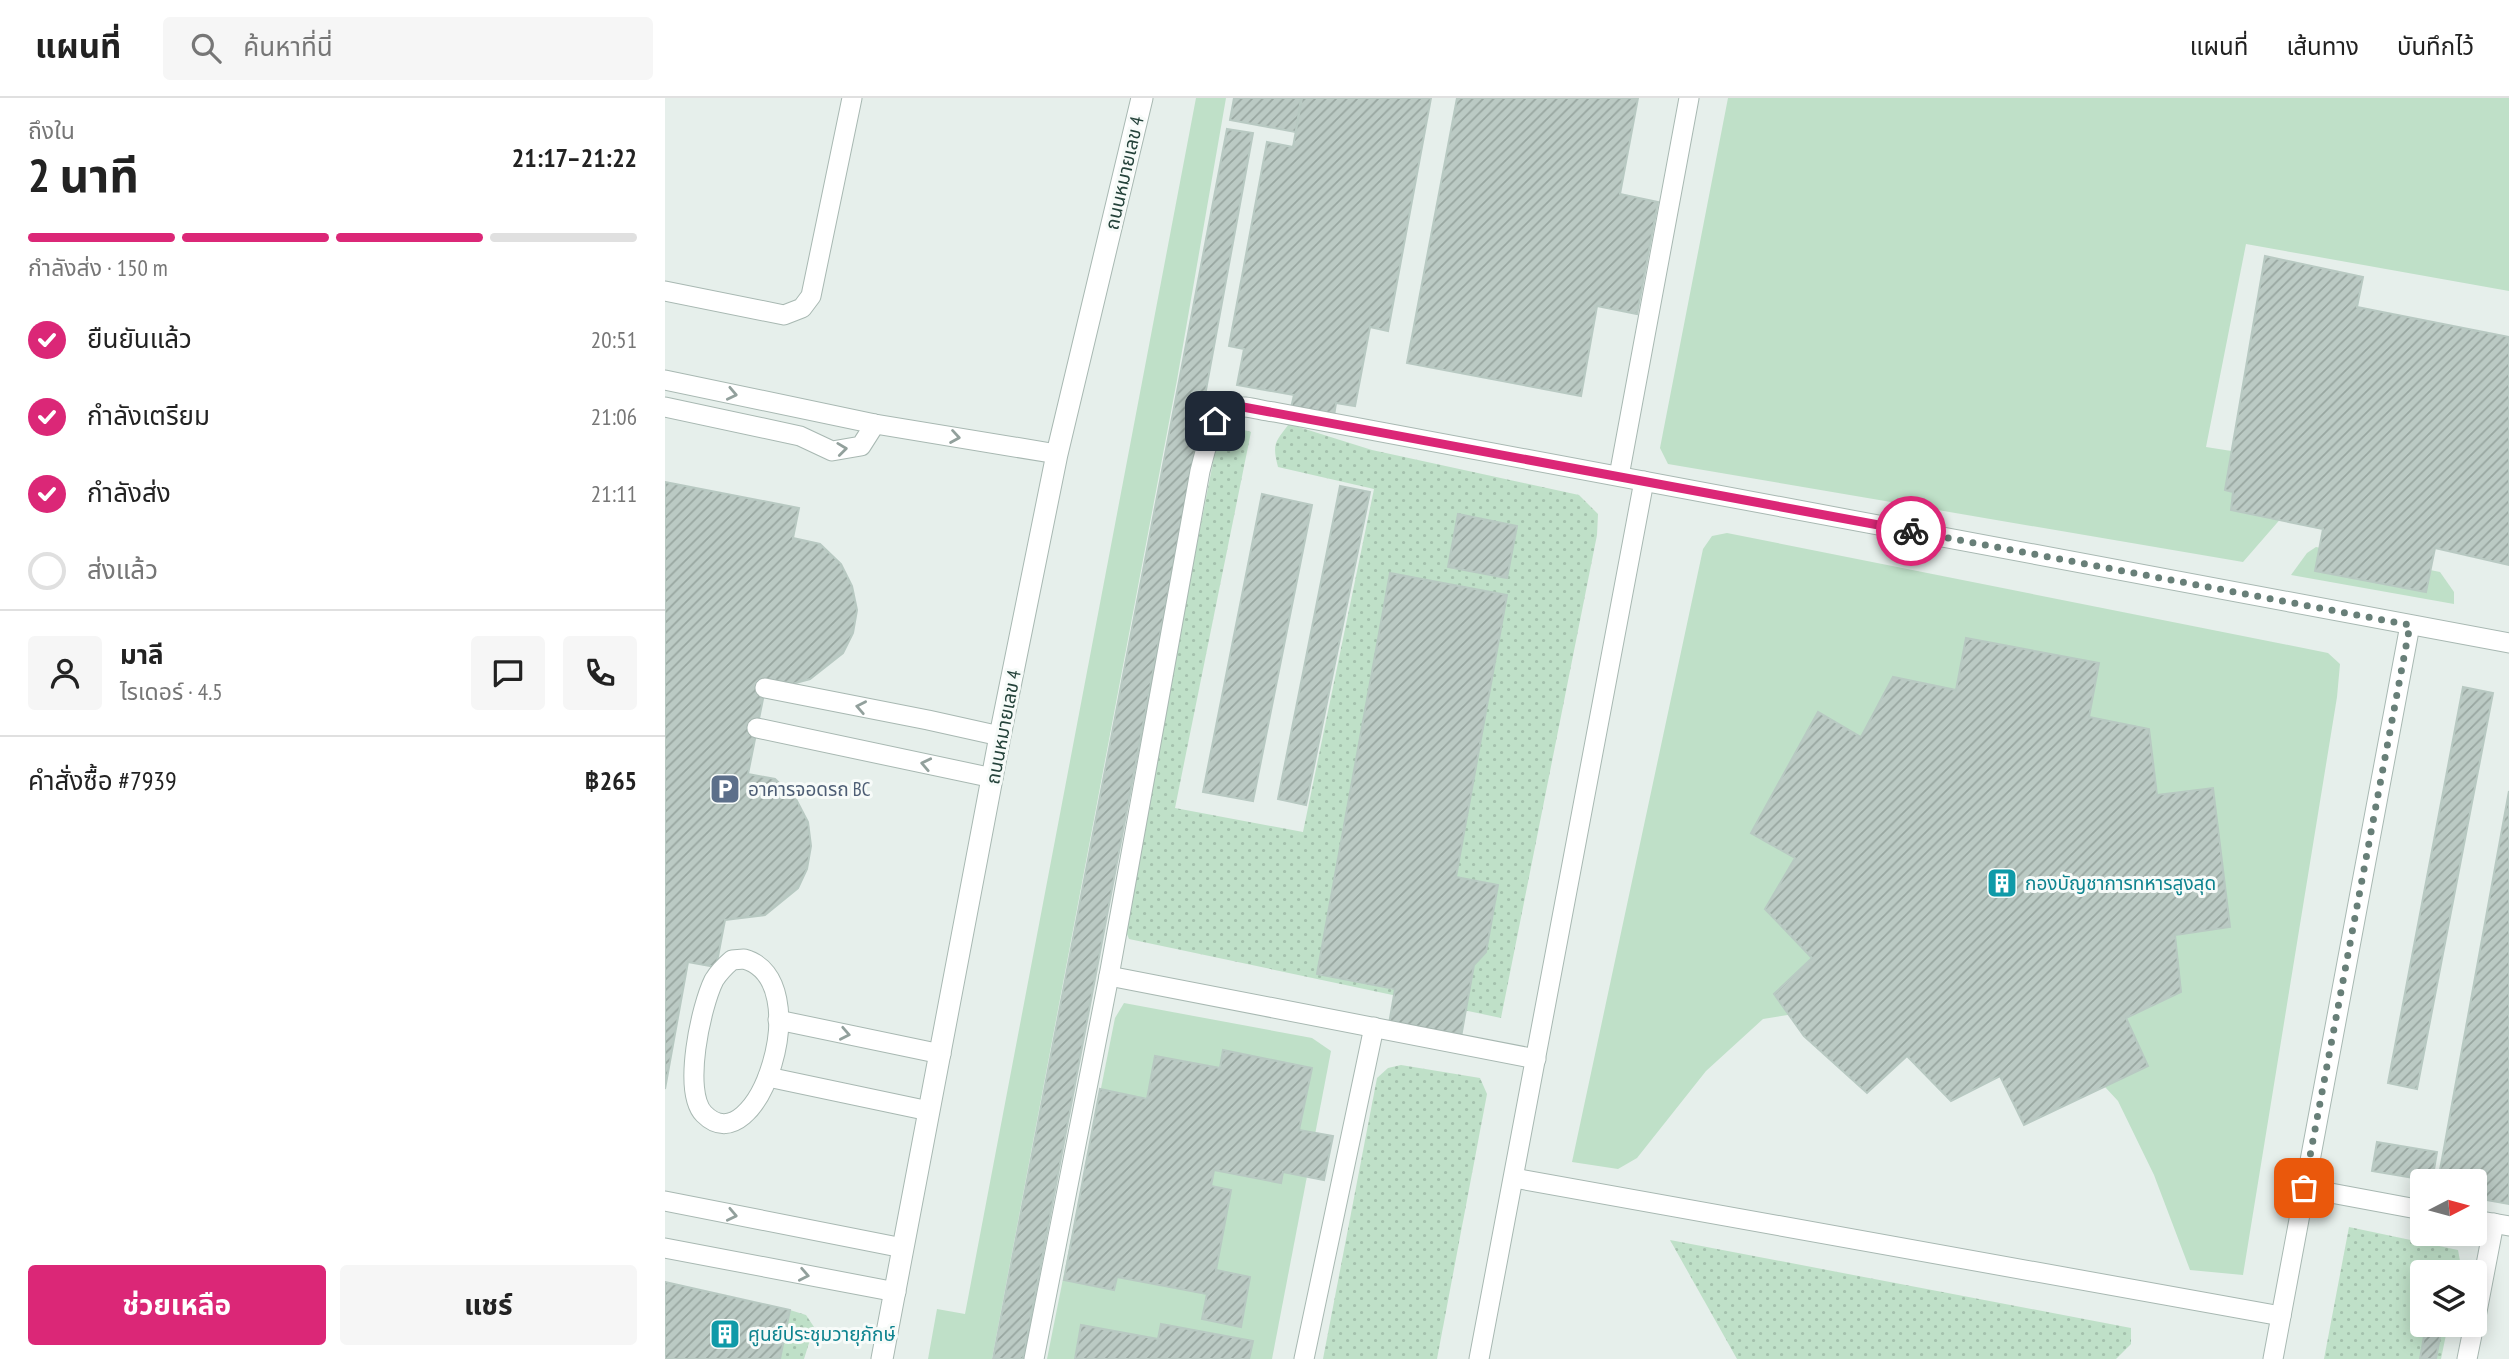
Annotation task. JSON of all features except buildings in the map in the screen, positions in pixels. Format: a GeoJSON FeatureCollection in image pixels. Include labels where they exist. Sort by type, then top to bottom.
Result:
{"type":"FeatureCollection","features":[{"type":"Feature","properties":{"kind":"street","name":"ถนนหมายเลข 4"},"geometry":{"type":"LineString","coordinates":[[882,1359],[1000,736],[1057,454],[1142,98]]}},
{"type":"Feature","properties":{"kind":"lane"},"geometry":{"type":"LineString","coordinates":[[665,291],[784,315],[802,308],[811,296],[852,98]]}},
{"type":"Feature","properties":{"kind":"lane"},"geometry":{"type":"LineString","coordinates":[[1619,476],[1689,98]]}},
{"type":"Feature","properties":{"kind":"lane"},"geometry":{"type":"LineString","coordinates":[[665,380],[876,424],[1057,454]]}},
{"type":"Feature","properties":{"kind":"lane"},"geometry":{"type":"LineString","coordinates":[[665,407],[800,436],[832,451],[861,446],[876,424]]}},
{"type":"Feature","properties":{"kind":"lane"},"geometry":{"type":"LineString","coordinates":[[1034,1359],[1109,976],[1200,471],[1215,421],[1227,411],[1243,407],[2509,643]]}},
{"type":"Feature","properties":{"kind":"lane"},"geometry":{"type":"LineString","coordinates":[[1479,1359],[1644,481]]}},
{"type":"Feature","properties":{"kind":"lane"},"geometry":{"type":"LineString","coordinates":[[2273,1359],[2410,625]]}},
{"type":"Feature","properties":{"kind":"lane"},"geometry":{"type":"LineString","coordinates":[[765,688],[1000,736]]}},
{"type":"Feature","properties":{"kind":"lane"},"geometry":{"type":"LineString","coordinates":[[757,728],[993,778]]}},
{"type":"Feature","properties":{"kind":"lane"},"geometry":{"type":"LineString","coordinates":[[732,960],[754,961],[764,969],[775,988],[778,1020],[768,1077],[758,1100],[740,1118],[725,1123],[712,1120],[702,1112],[696,1100],[693,1069],[705,1003],[714,981],[732,960]]}},
{"type":"Feature","properties":{"kind":"lane"},"geometry":{"type":"LineString","coordinates":[[1109,976],[1536,1059]]}},
{"type":"Feature","properties":{"kind":"lane"},"geometry":{"type":"LineString","coordinates":[[778,1020],[940,1054]]}},
{"type":"Feature","properties":{"kind":"lane"},"geometry":{"type":"LineString","coordinates":[[1304,1359],[1374,1027]]}},
{"type":"Feature","properties":{"kind":"lane"},"geometry":{"type":"LineString","coordinates":[[768,1077],[929,1111]]}},
{"type":"Feature","properties":{"kind":"lane"},"geometry":{"type":"LineString","coordinates":[[1514,1178],[2281,1316]]}},
{"type":"Feature","properties":{"kind":"lane"},"geometry":{"type":"LineString","coordinates":[[2304,1188],[2410,1208]]}},
{"type":"Feature","properties":{"kind":"lane"},"geometry":{"type":"LineString","coordinates":[[665,1201],[903,1248]]}},
{"type":"Feature","properties":{"kind":"lane"},"geometry":{"type":"LineString","coordinates":[[2485,1260],[2492,1223]]}},
{"type":"Feature","properties":{"kind":"lane"},"geometry":{"type":"LineString","coordinates":[[665,1248],[896,1292]]}},
{"type":"Feature","properties":{"kind":"lane"},"geometry":{"type":"LineString","coordinates":[[2467,1359],[2471,1337]]}},
{"type":"Feature","properties":{"kind":"green space"},"geometry":{"type":"Polygon","coordinates":[[[1196,98],[1226,98],[1177,380],[992,1359],[928,1359],[937,1309],[965,1314],[1196,98]]]}},
{"type":"Feature","properties":{"kind":"green space"},"geometry":{"type":"Polygon","coordinates":[[[1728,98],[2509,98],[2509,291],[2246,244],[2206,447],[2276,458],[2297,500],[2243,562],[1668,464],[1660,448],[1728,98]]]}},
{"type":"Feature","properties":{"kind":"green space"},"geometry":{"type":"Polygon","coordinates":[[[1289,424],[1372,450],[1579,495],[1598,514],[1597,535],[1501,1018],[1129,939],[1123,924],[1215,452],[1223,430],[1237,428],[1251,432],[1175,808],[1303,832],[1374,489],[1278,467],[1276,444],[1289,424]]]}},
{"type":"Feature","properties":{"kind":"green space"},"geometry":{"type":"Polygon","coordinates":[[[1727,533],[2328,653],[2340,664],[2337,697],[2243,1275],[2190,1270],[2154,1175],[2118,1101],[2068,1047],[1889,999],[1763,1019],[1706,1071],[1637,1158],[1618,1169],[1572,1162],[1703,549],[1712,536],[1727,533]]]}},
{"type":"Feature","properties":{"kind":"green space"},"geometry":{"type":"Polygon","coordinates":[[[2316,547],[2440,572],[2454,592],[2454,604],[2291,575],[2307,553],[2316,547]]]}},
{"type":"Feature","properties":{"kind":"green space"},"geometry":{"type":"Polygon","coordinates":[[[1124,1003],[1312,1038],[1331,1051],[1272,1359],[1047,1359],[1115,1018],[1124,1003]]]}},
{"type":"Feature","properties":{"kind":"green space"},"geometry":{"type":"Polygon","coordinates":[[[1401,1065],[1480,1078],[1487,1094],[1437,1359],[1323,1359],[1377,1078],[1388,1068],[1401,1065]]]}},
{"type":"Feature","properties":{"kind":"green space"},"geometry":{"type":"Polygon","coordinates":[[[2349,1227],[2410,1240],[2410,1246],[2439,1246],[2458,1250],[2460,1260],[2410,1260],[2410,1337],[2446,1337],[2441,1359],[2324,1359],[2349,1227]]]}},
{"type":"Feature","properties":{"kind":"green space"},"geometry":{"type":"Polygon","coordinates":[[[1670,1240],[2131,1328],[2131,1344],[2116,1359],[1737,1359],[1670,1240]]]}},
{"type":"Feature","properties":{"kind":"green space"},"geometry":{"type":"Polygon","coordinates":[[[790,1310],[806,1315],[814,1327],[804,1359],[780,1359],[790,1310]]]}},
{"type":"Feature","properties":{"kind":"way so far"},"geometry":{"type":"LineString","coordinates":[[1911,531],[2410,625],[2304,1188]]}},
{"type":"Feature","properties":{"kind":"place","name":"อาคารจอดรถ BC"},"geometry":{"type":"Point","coordinates":[725,789]}},
{"type":"Feature","properties":{"kind":"place","name":"กองบัญชาการทหารสูงสุด"},"geometry":{"type":"Point","coordinates":[2002,883]}},
{"type":"Feature","properties":{"kind":"place","name":"ศูนย์ประชุมวายุภักษ์"},"geometry":{"type":"Point","coordinates":[725,1334]}},
{"type":"Feature","properties":{"kind":"route"},"geometry":{"type":"LineString","coordinates":[[1215,421],[1227,411],[1243,407],[1911,531]]}}]}
